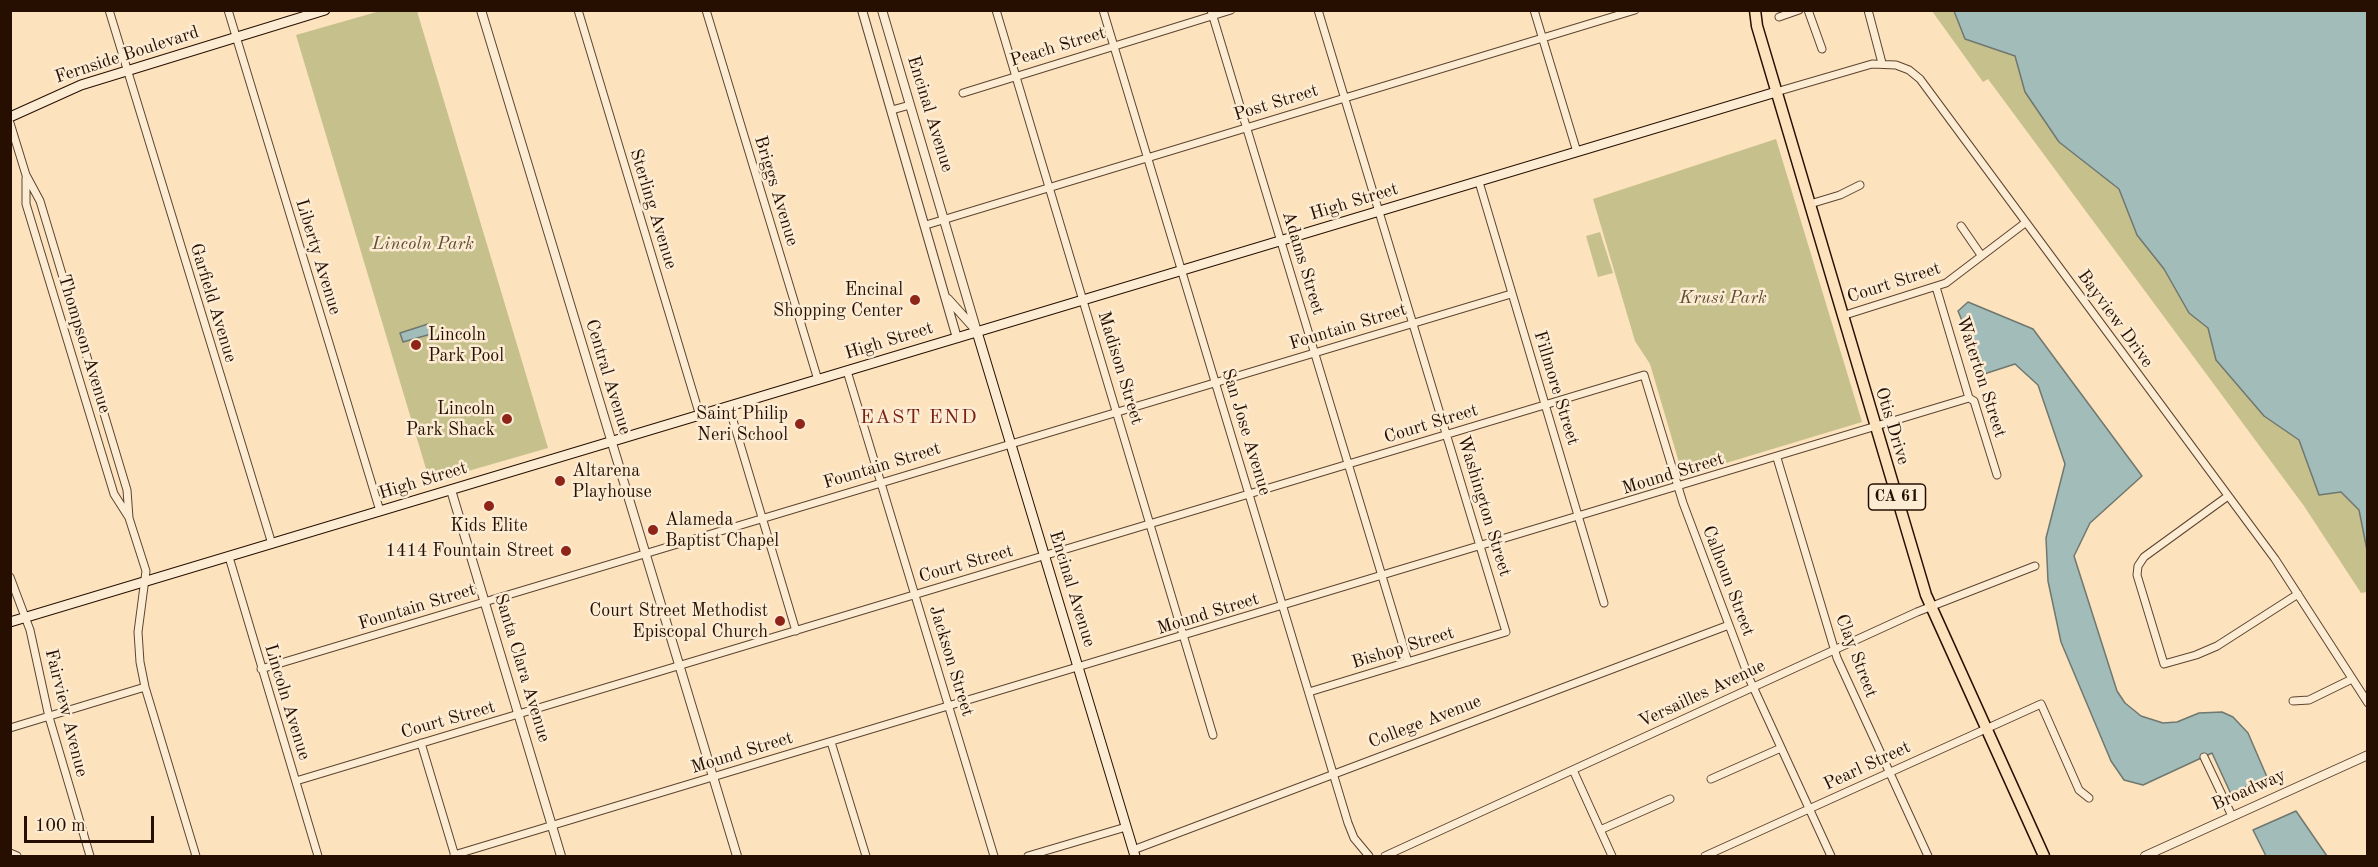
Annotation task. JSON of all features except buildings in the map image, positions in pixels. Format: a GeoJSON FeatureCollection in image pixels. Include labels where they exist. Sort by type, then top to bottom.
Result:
{"type":"FeatureCollection","features":[{"type":"Feature","properties":{"kind":"main road","name":"Fernside Boulevard"},"geometry":{"type":"LineString","coordinates":[[10,117],[54,95],[325,10]]}},
{"type":"Feature","properties":{"kind":"main road","name":"Otis Drive"},"geometry":{"type":"LineString","coordinates":[[1748,10],[1757,26]]}},
{"type":"Feature","properties":{"kind":"main road","name":"Otis Drive"},"geometry":{"type":"LineString","coordinates":[[1755,10],[1757,26],[1776,92],[1930,606],[2044,856]]}},
{"type":"Feature","properties":{"kind":"main road","name":"High Street"},"geometry":{"type":"LineString","coordinates":[[10,622],[1776,92]]}},
{"type":"Feature","properties":{"kind":"main road","name":"Encinal Avenue"},"geometry":{"type":"LineString","coordinates":[[977,332],[1134,853]]}},
{"type":"Feature","properties":{"kind":"street","name":"Garfield Avenue"},"geometry":{"type":"LineString","coordinates":[[109,10],[272,544]]}},
{"type":"Feature","properties":{"kind":"street","name":"Liberty Avenue"},"geometry":{"type":"LineString","coordinates":[[228,10],[380,511]]}},
{"type":"Feature","properties":{"kind":"street","name":"Central Avenue"},"geometry":{"type":"LineString","coordinates":[[481,10],[736,856]]}},
{"type":"Feature","properties":{"kind":"street","name":"Sterling Avenue"},"geometry":{"type":"LineString","coordinates":[[578,10],[700,416]]}},
{"type":"Feature","properties":{"kind":"street","name":"Briggs Avenue"},"geometry":{"type":"LineString","coordinates":[[706,10],[818,380]]}},
{"type":"Feature","properties":{"kind":"street","name":"Encinal Avenue"},"geometry":{"type":"LineString","coordinates":[[862,10],[957,338]]}},
{"type":"Feature","properties":{"kind":"street","name":"Encinal Avenue"},"geometry":{"type":"LineString","coordinates":[[882,10],[977,332]]}},
{"type":"Feature","properties":{"kind":"street","name":"Madison Street"},"geometry":{"type":"LineString","coordinates":[[996,10],[1213,735]]}},
{"type":"Feature","properties":{"kind":"street","name":"San Jose Avenue"},"geometry":{"type":"LineString","coordinates":[[1103,10],[1354,838],[1369,856]]}},
{"type":"Feature","properties":{"kind":"street","name":"Peach Street"},"geometry":{"type":"LineString","coordinates":[[963,93],[1212,13],[1231,10]]}},
{"type":"Feature","properties":{"kind":"street","name":"Washington Street"},"geometry":{"type":"LineString","coordinates":[[1318,10],[1506,632]]}},
{"type":"Feature","properties":{"kind":"street"},"geometry":{"type":"LineString","coordinates":[[1534,10],[1577,152]]}},
{"type":"Feature","properties":{"kind":"street"},"geometry":{"type":"LineString","coordinates":[[1779,17],[1798,10]]}},
{"type":"Feature","properties":{"kind":"street"},"geometry":{"type":"LineString","coordinates":[[1808,10],[1822,49]]}},
{"type":"Feature","properties":{"kind":"street"},"geometry":{"type":"LineString","coordinates":[[1868,10],[1882,63]]}},
{"type":"Feature","properties":{"kind":"street","name":"Post Street"},"geometry":{"type":"LineString","coordinates":[[926,225],[1635,11]]}},
{"type":"Feature","properties":{"kind":"street","name":"Adams Street"},"geometry":{"type":"LineString","coordinates":[[1212,13],[1408,662]]}},
{"type":"Feature","properties":{"kind":"street","name":"Bayview Drive"},"geometry":{"type":"LineString","coordinates":[[1776,92],[1860,66],[1882,63],[1909,70],[1920,79],[2228,496],[2298,594],[2367,703]]}},
{"type":"Feature","properties":{"kind":"street"},"geometry":{"type":"LineString","coordinates":[[892,110],[910,105]]}},
{"type":"Feature","properties":{"kind":"street","name":"Thompson Avenue"},"geometry":{"type":"LineString","coordinates":[[10,123],[26,175],[40,201],[127,490],[129,518],[145,570],[138,632],[145,687],[196,856]]}},
{"type":"Feature","properties":{"kind":"street","name":"Thompson Avenue"},"geometry":{"type":"LineString","coordinates":[[26,175],[26,204],[114,494],[129,518]]}},
{"type":"Feature","properties":{"kind":"street","name":"Fillmore Street"},"geometry":{"type":"LineString","coordinates":[[1479,182],[1604,603]]}},
{"type":"Feature","properties":{"kind":"street"},"geometry":{"type":"LineString","coordinates":[[1810,204],[1840,195],[1860,185]]}},
{"type":"Feature","properties":{"kind":"street","name":"Court Street"},"geometry":{"type":"LineString","coordinates":[[1842,316],[1936,287],[1955,278],[1981,255],[2025,223]]}},
{"type":"Feature","properties":{"kind":"street"},"geometry":{"type":"LineString","coordinates":[[1961,226],[1981,255]]}},
{"type":"Feature","properties":{"kind":"street"},"geometry":{"type":"LineString","coordinates":[[52,289],[66,285]]}},
{"type":"Feature","properties":{"kind":"street","name":"Waterton Street"},"geometry":{"type":"LineString","coordinates":[[1936,287],[1969,398],[1974,401],[1997,475]]}},
{"type":"Feature","properties":{"kind":"street","name":"Fountain Street"},"geometry":{"type":"LineString","coordinates":[[261,669],[1511,294]]}},
{"type":"Feature","properties":{"kind":"street","name":"Encinal Avenue"},"geometry":{"type":"LineString","coordinates":[[947,298],[977,332]]}},
{"type":"Feature","properties":{"kind":"street","name":"Jackson Street"},"geometry":{"type":"LineString","coordinates":[[847,371],[994,856]]}},
{"type":"Feature","properties":{"kind":"street","name":"Court Street"},"geometry":{"type":"LineString","coordinates":[[296,781],[1644,375]]}},
{"type":"Feature","properties":{"kind":"street","name":"Calhoun Street"},"geometry":{"type":"LineString","coordinates":[[1644,375],[1678,488],[1729,625],[1781,748],[1831,856]]}},
{"type":"Feature","properties":{"kind":"street","name":"Mound Street"},"geometry":{"type":"LineString","coordinates":[[455,856],[1678,488],[1969,398]]}},
{"type":"Feature","properties":{"kind":"street"},"geometry":{"type":"LineString","coordinates":[[729,407],[796,631]]}},
{"type":"Feature","properties":{"kind":"street","name":"Clay Street"},"geometry":{"type":"LineString","coordinates":[[1777,458],[1834,650],[1928,856]]}},
{"type":"Feature","properties":{"kind":"street","name":"Santa Clara Avenue"},"geometry":{"type":"LineString","coordinates":[[451,490],[561,856]]}},
{"type":"Feature","properties":{"kind":"street"},"geometry":{"type":"LineString","coordinates":[[2228,496],[2144,557],[2138,566],[2137,575],[2164,663],[2196,655],[2217,646],[2298,594]]}},
{"type":"Feature","properties":{"kind":"street","name":"Lincoln Avenue"},"geometry":{"type":"LineString","coordinates":[[229,557],[318,856]]}},
{"type":"Feature","properties":{"kind":"street","name":"Versailles Avenue"},"geometry":{"type":"LineString","coordinates":[[1385,856],[1930,606],[2035,566]]}},
{"type":"Feature","properties":{"kind":"street","name":"Fairview Avenue"},"geometry":{"type":"LineString","coordinates":[[10,577],[30,630],[49,717],[90,856]]}},
{"type":"Feature","properties":{"kind":"street","name":"College Avenue"},"geometry":{"type":"LineString","coordinates":[[1134,853],[1334,774],[1729,625]]}},
{"type":"Feature","properties":{"kind":"street","name":"Bishop Street"},"geometry":{"type":"LineString","coordinates":[[1310,692],[1506,632]]}},
{"type":"Feature","properties":{"kind":"street"},"geometry":{"type":"LineString","coordinates":[[2293,701],[2309,700],[2352,679]]}},
{"type":"Feature","properties":{"kind":"street"},"geometry":{"type":"LineString","coordinates":[[10,728],[145,687]]}},
{"type":"Feature","properties":{"kind":"street","name":"Pearl Street"},"geometry":{"type":"LineString","coordinates":[[1705,856],[2041,704],[2079,790],[2090,798]]}},
{"type":"Feature","properties":{"kind":"street"},"geometry":{"type":"LineString","coordinates":[[831,742],[866,856]]}},
{"type":"Feature","properties":{"kind":"street"},"geometry":{"type":"LineString","coordinates":[[421,743],[455,856]]}},
{"type":"Feature","properties":{"kind":"street"},"geometry":{"type":"LineString","coordinates":[[1711,779],[1781,748]]}},
{"type":"Feature","properties":{"kind":"street","name":"Broadway"},"geometry":{"type":"LineString","coordinates":[[2145,856],[2367,755]]}},
{"type":"Feature","properties":{"kind":"street"},"geometry":{"type":"LineString","coordinates":[[2204,758],[2232,816]]}},
{"type":"Feature","properties":{"kind":"street"},"geometry":{"type":"LineString","coordinates":[[1573,770],[1612,856]]}},
{"type":"Feature","properties":{"kind":"street"},"geometry":{"type":"LineString","coordinates":[[1600,830],[1670,799]]}},
{"type":"Feature","properties":{"kind":"street"},"geometry":{"type":"LineString","coordinates":[[1028,856],[1126,827]]}},
{"type":"Feature","properties":{"kind":"street"},"geometry":{"type":"LineString","coordinates":[[10,853],[17,856]]}},
{"type":"Feature","properties":{"kind":"green space","name":"Lincoln Park"},"geometry":{"type":"Polygon","coordinates":[[[380,11],[417,11],[548,448],[430,482],[296,35],[380,11]]]}},
{"type":"Feature","properties":{"kind":"green space"},"geometry":{"type":"Polygon","coordinates":[[[1932,11],[2367,11],[2367,592],[2361,593],[2304,506],[1988,79],[1983,82],[1932,11]]]}},
{"type":"Feature","properties":{"kind":"green space","name":"Krusi Park"},"geometry":{"type":"Polygon","coordinates":[[[1776,139],[1862,422],[1683,476],[1650,364],[1635,341],[1593,199],[1776,139]]]}},
{"type":"Feature","properties":{"kind":"green space"},"geometry":{"type":"Polygon","coordinates":[[[1600,232],[1613,273],[1598,277],[1586,236],[1600,232]]]}},
{"type":"Feature","properties":{"kind":"water"},"geometry":{"type":"Polygon","coordinates":[[[1954,11],[2367,11],[2367,550],[2359,510],[2341,492],[2319,495],[2299,440],[2264,416],[2216,360],[2208,328],[2189,313],[2164,269],[2137,235],[2119,189],[2059,142],[2025,92],[2015,56],[1965,39],[1954,11]]]}},
{"type":"Feature","properties":{"kind":"water"},"geometry":{"type":"Polygon","coordinates":[[[1968,302],[2033,329],[2142,476],[2090,523],[2074,556],[2117,691],[2125,703],[2141,716],[2163,723],[2177,722],[2199,713],[2222,712],[2233,717],[2248,733],[2267,777],[2231,794],[2212,753],[2143,785],[2124,780],[2111,761],[2061,642],[2048,581],[2046,538],[2065,464],[2038,385],[2015,364],[1984,374],[1958,311],[1968,302]]]}},
{"type":"Feature","properties":{"kind":"water"},"geometry":{"type":"Polygon","coordinates":[[[428,324],[431,334],[403,342],[400,333],[428,324]]]}},
{"type":"Feature","properties":{"kind":"water"},"geometry":{"type":"Polygon","coordinates":[[[2296,811],[2327,856],[2266,856],[2253,830],[2296,811]]]}},
{"type":"Feature","properties":{"kind":"place","name":"Encinal Shopping Center"},"geometry":{"type":"Point","coordinates":[915,300]}},
{"type":"Feature","properties":{"kind":"place","name":"Lincoln Park Pool"},"geometry":{"type":"Point","coordinates":[416,345]}},
{"type":"Feature","properties":{"kind":"place","name":"Lincoln Park Shack"},"geometry":{"type":"Point","coordinates":[507,419]}},
{"type":"Feature","properties":{"kind":"place","name":"Saint Philip Neri School"},"geometry":{"type":"Point","coordinates":[800,424]}},
{"type":"Feature","properties":{"kind":"place","name":"Altarena Playhouse"},"geometry":{"type":"Point","coordinates":[560,481]}},
{"type":"Feature","properties":{"kind":"place","name":"Kids Elite"},"geometry":{"type":"Point","coordinates":[489,506]}},
{"type":"Feature","properties":{"kind":"place","name":"Alameda Baptist Chapel"},"geometry":{"type":"Point","coordinates":[653,530]}},
{"type":"Feature","properties":{"kind":"place","name":"1414 Fountain Street"},"geometry":{"type":"Point","coordinates":[566,551]}},
{"type":"Feature","properties":{"kind":"place","name":"Court Street Methodist Episcopal Church"},"geometry":{"type":"Point","coordinates":[780,621]}},
{"type":"Feature","properties":{"kind":"district","name":"EAST END"},"geometry":{"type":"Point","coordinates":[919,418]}}]}
